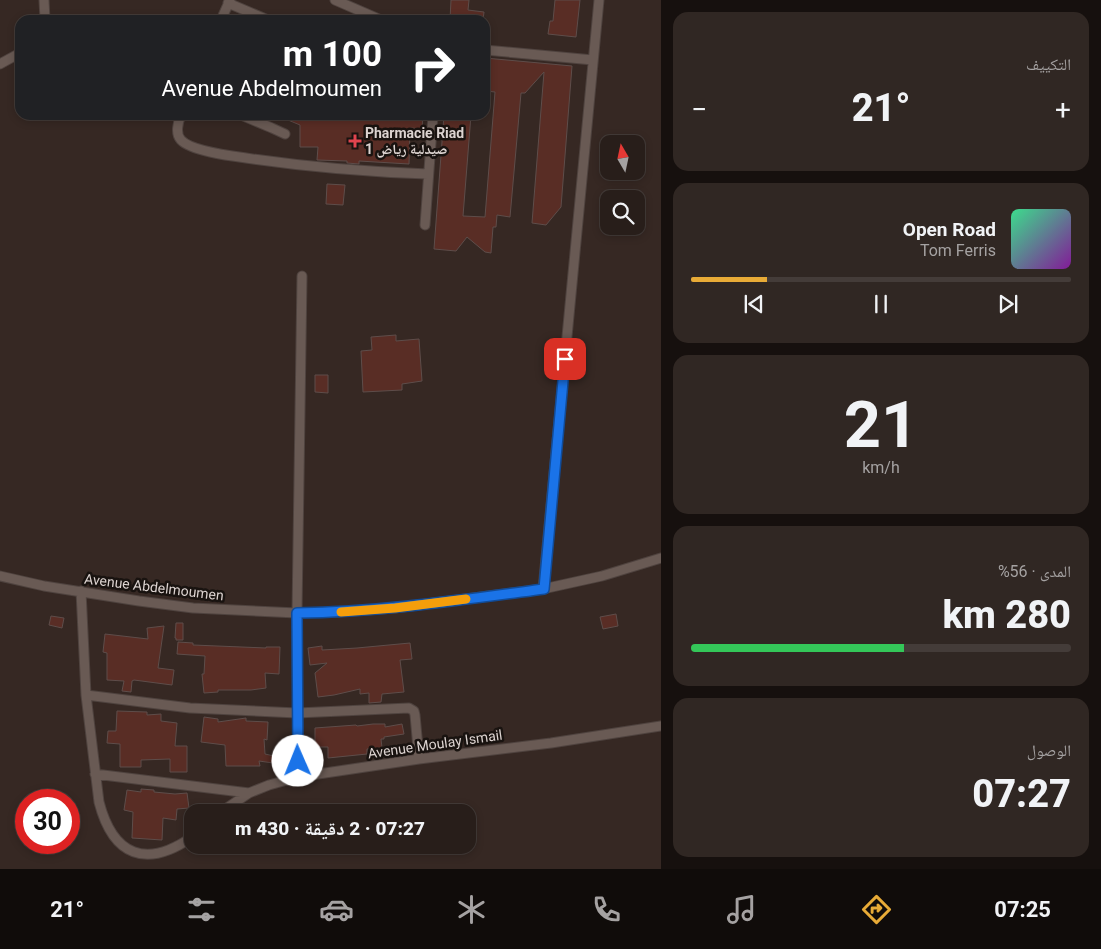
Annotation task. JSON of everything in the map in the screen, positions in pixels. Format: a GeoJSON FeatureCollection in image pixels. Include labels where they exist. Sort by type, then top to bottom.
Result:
{"type":"FeatureCollection","features":[{"type":"Feature","properties":{"kind":"street"},"geometry":{"type":"LineString","coordinates":[[44,0],[45,15]]}},
{"type":"Feature","properties":{"kind":"street"},"geometry":{"type":"LineString","coordinates":[[335,0],[369,15]]}},
{"type":"Feature","properties":{"kind":"street"},"geometry":{"type":"LineString","coordinates":[[544,589],[599,0]]}},
{"type":"Feature","properties":{"kind":"street"},"geometry":{"type":"LineString","coordinates":[[224,15],[229,2],[257,15]]}},
{"type":"Feature","properties":{"kind":"street"},"geometry":{"type":"LineString","coordinates":[[490,50],[593,60]]}},
{"type":"Feature","properties":{"kind":"street"},"geometry":{"type":"LineString","coordinates":[[0,64],[15,56]]}},
{"type":"Feature","properties":{"kind":"street"},"geometry":{"type":"LineString","coordinates":[[180,120],[179,138],[186,144],[205,150],[285,164],[428,174]]}},
{"type":"Feature","properties":{"kind":"street"},"geometry":{"type":"LineString","coordinates":[[253,120],[285,134]]}},
{"type":"Feature","properties":{"kind":"street"},"geometry":{"type":"LineString","coordinates":[[425,225],[432,120]]}},
{"type":"Feature","properties":{"kind":"street"},"geometry":{"type":"LineString","coordinates":[[298,777],[297,613],[302,276]]}},
{"type":"Feature","properties":{"kind":"street","name":"Avenue Abdelmoumen"},"geometry":{"type":"LineString","coordinates":[[0,576],[44,586],[193,608],[297,613],[337,612],[395,608],[544,589],[602,576],[661,558]]}},
{"type":"Feature","properties":{"kind":"street"},"geometry":{"type":"LineString","coordinates":[[81,591],[86,695],[98,802],[106,824],[121,848],[134,858],[147,860],[161,858],[176,851],[184,844]]}},
{"type":"Feature","properties":{"kind":"street"},"geometry":{"type":"LineString","coordinates":[[86,695],[190,708],[297,714],[412,708],[415,715],[419,760]]}},
{"type":"Feature","properties":{"kind":"street","name":"Avenue Moulay Ismail"},"geometry":{"type":"LineString","coordinates":[[233,804],[249,793],[268,785],[298,777],[551,743],[661,726]]}},
{"type":"Feature","properties":{"kind":"street"},"geometry":{"type":"LineString","coordinates":[[95,774],[249,793]]}},
{"type":"Feature","properties":{"kind":"building"},"geometry":{"type":"Polygon","coordinates":[[[451,0],[469,0],[468,10],[484,12],[484,15],[450,15],[451,0]]]}},
{"type":"Feature","properties":{"kind":"building"},"geometry":{"type":"Polygon","coordinates":[[[555,0],[580,0],[576,37],[548,34],[550,21],[553,21],[555,0]]]}},
{"type":"Feature","properties":{"kind":"building"},"geometry":{"type":"Polygon","coordinates":[[[490,58],[572,66],[561,207],[546,225],[532,223],[544,72],[525,93],[521,93],[510,217],[497,215],[496,227],[493,227],[491,253],[485,252],[467,237],[456,251],[434,249],[444,120],[471,120],[463,216],[485,217],[495,92],[490,91],[490,58]]]}},
{"type":"Feature","properties":{"kind":"building","name":"Pharmacie Riad 1 صيدلية رياض"},"geometry":{"type":"Polygon","coordinates":[[[288,120],[423,120],[422,129],[410,128],[409,164],[359,161],[359,164],[347,163],[347,161],[317,160],[318,147],[300,147],[300,125],[288,120]]]}},
{"type":"Feature","properties":{"kind":"building"},"geometry":{"type":"Polygon","coordinates":[[[327,184],[345,185],[343,205],[326,204],[327,184]]]}},
{"type":"Feature","properties":{"kind":"building"},"geometry":{"type":"Polygon","coordinates":[[[396,335],[396,341],[419,339],[422,381],[402,384],[402,390],[363,392],[361,351],[372,350],[371,337],[396,335]]]}},
{"type":"Feature","properties":{"kind":"building"},"geometry":{"type":"Polygon","coordinates":[[[315,375],[328,375],[328,393],[315,392],[315,375]]]}},
{"type":"Feature","properties":{"kind":"building"},"geometry":{"type":"Polygon","coordinates":[[[616,614],[618,626],[603,629],[600,617],[616,614]]]}},
{"type":"Feature","properties":{"kind":"building"},"geometry":{"type":"Polygon","coordinates":[[[51,616],[64,618],[62,628],[49,625],[51,616]]]}},
{"type":"Feature","properties":{"kind":"building"},"geometry":{"type":"Polygon","coordinates":[[[176,623],[183,623],[183,640],[176,640],[175,638],[176,623]]]}},
{"type":"Feature","properties":{"kind":"building"},"geometry":{"type":"Polygon","coordinates":[[[164,626],[158,668],[174,670],[172,685],[134,680],[132,681],[131,692],[122,691],[124,681],[107,680],[107,653],[103,652],[105,634],[148,639],[147,628],[164,626]]]}},
{"type":"Feature","properties":{"kind":"building"},"geometry":{"type":"Polygon","coordinates":[[[178,642],[193,643],[193,645],[280,647],[279,674],[265,673],[266,688],[218,690],[218,692],[204,693],[202,674],[204,674],[205,656],[177,654],[178,642]]]}},
{"type":"Feature","properties":{"kind":"building"},"geometry":{"type":"Polygon","coordinates":[[[410,643],[412,659],[400,660],[404,692],[382,694],[381,702],[369,703],[369,693],[360,694],[360,689],[318,697],[315,673],[327,663],[310,665],[308,648],[322,646],[322,650],[410,643]]]}},
{"type":"Feature","properties":{"kind":"building"},"geometry":{"type":"Polygon","coordinates":[[[117,711],[147,712],[147,715],[161,714],[161,721],[177,723],[175,746],[187,746],[187,772],[170,772],[170,759],[141,760],[141,767],[120,767],[120,744],[107,743],[108,731],[116,731],[117,711]]]}},
{"type":"Feature","properties":{"kind":"building"},"geometry":{"type":"Polygon","coordinates":[[[204,717],[218,719],[218,722],[246,718],[246,721],[268,722],[267,740],[264,739],[265,754],[274,756],[273,763],[259,761],[260,766],[226,766],[225,745],[201,742],[204,717]]]}},
{"type":"Feature","properties":{"kind":"building"},"geometry":{"type":"Polygon","coordinates":[[[385,724],[385,727],[402,724],[404,734],[384,737],[384,739],[381,739],[382,748],[367,749],[367,754],[328,758],[328,747],[315,747],[315,728],[385,724]]]}},
{"type":"Feature","properties":{"kind":"building"},"geometry":{"type":"Polygon","coordinates":[[[141,789],[175,794],[187,793],[188,804],[184,804],[184,808],[177,809],[176,820],[163,818],[162,840],[132,838],[133,812],[124,810],[127,790],[141,792],[141,789]]]}},
{"type":"Feature","properties":{"kind":"slow traffic"},"geometry":{"type":"LineString","coordinates":[[341,612],[395,608],[466,599]]}},
{"type":"Feature","properties":{"kind":"place","name":"Pharmacie Riad 1 صيدلية رياض"},"geometry":{"type":"Point","coordinates":[355,141]}},
{"type":"Feature","properties":{"kind":"route"},"geometry":{"type":"LineString","coordinates":[[298,761],[297,613],[395,608],[544,589],[565,359]]}}]}
